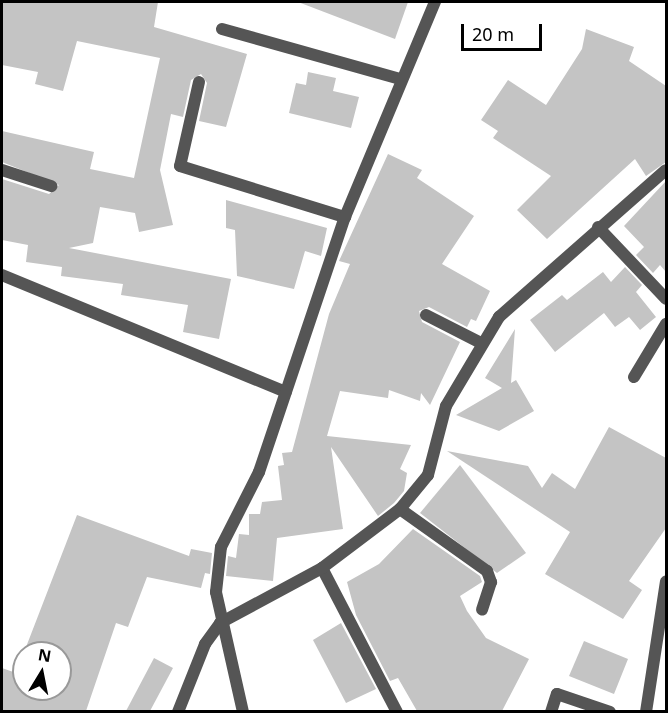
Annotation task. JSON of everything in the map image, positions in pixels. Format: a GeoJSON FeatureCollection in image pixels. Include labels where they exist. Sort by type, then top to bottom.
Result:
{"type":"FeatureCollection","features":[{"type":"Feature","properties":{"kind":"street"},"geometry":{"type":"LineString","coordinates":[[243,711],[233,649],[220,623],[216,592],[221,547],[259,472],[345,217],[400,79],[435,2]]}},
{"type":"Feature","properties":{"kind":"street"},"geometry":{"type":"LineString","coordinates":[[222,29],[400,79]]}},
{"type":"Feature","properties":{"kind":"street"},"geometry":{"type":"LineString","coordinates":[[199,81],[180,166],[345,217]]}},
{"type":"Feature","properties":{"kind":"street"},"geometry":{"type":"LineString","coordinates":[[2,170],[51,186]]}},
{"type":"Feature","properties":{"kind":"street"},"geometry":{"type":"LineString","coordinates":[[178,711],[205,644],[220,623],[322,568],[400,509],[428,476],[447,406],[481,343],[499,317],[598,227],[666,170]]}},
{"type":"Feature","properties":{"kind":"street"},"geometry":{"type":"LineString","coordinates":[[598,227],[666,299]]}},
{"type":"Feature","properties":{"kind":"street"},"geometry":{"type":"LineString","coordinates":[[2,275],[286,392]]}},
{"type":"Feature","properties":{"kind":"street"},"geometry":{"type":"LineString","coordinates":[[426,315],[481,343]]}},
{"type":"Feature","properties":{"kind":"street"},"geometry":{"type":"LineString","coordinates":[[634,377],[666,324]]}},
{"type":"Feature","properties":{"kind":"street"},"geometry":{"type":"LineString","coordinates":[[400,509],[488,571],[491,582],[482,610]]}},
{"type":"Feature","properties":{"kind":"street"},"geometry":{"type":"LineString","coordinates":[[322,568],[397,711]]}},
{"type":"Feature","properties":{"kind":"street"},"geometry":{"type":"LineString","coordinates":[[646,711],[661,644],[666,582]]}},
{"type":"Feature","properties":{"kind":"street"},"geometry":{"type":"LineString","coordinates":[[551,711],[557,694],[610,711]]}},
{"type":"Feature","properties":{"kind":"building"},"geometry":{"type":"Polygon","coordinates":[[[2,2],[158,2],[154,27],[247,54],[226,127],[199,121],[207,83],[201,74],[191,80],[183,117],[171,114],[160,170],[173,225],[139,232],[135,213],[100,207],[93,243],[69,248],[231,279],[219,339],[183,332],[188,305],[121,295],[123,284],[61,276],[62,267],[26,262],[28,245],[2,240],[2,179],[49,194],[59,185],[2,162],[2,131],[94,152],[90,169],[134,178],[160,58],[77,41],[63,91],[35,84],[38,72],[2,65],[2,2]]]}},
{"type":"Feature","properties":{"kind":"building"},"geometry":{"type":"Polygon","coordinates":[[[298,2],[408,2],[395,39],[298,2]]]}},
{"type":"Feature","properties":{"kind":"building"},"geometry":{"type":"Polygon","coordinates":[[[586,29],[634,47],[629,61],[666,86],[666,162],[646,176],[635,159],[547,239],[517,210],[551,176],[493,138],[498,131],[481,120],[508,80],[546,105],[582,49],[586,29]]]}},
{"type":"Feature","properties":{"kind":"building"},"geometry":{"type":"Polygon","coordinates":[[[308,72],[336,78],[333,91],[359,97],[351,128],[289,113],[296,83],[306,85],[308,72]]]}},
{"type":"Feature","properties":{"kind":"building"},"geometry":{"type":"Polygon","coordinates":[[[388,154],[422,170],[417,178],[474,216],[442,264],[490,291],[476,321],[471,319],[467,327],[429,307],[419,311],[422,322],[460,342],[430,405],[421,393],[420,401],[389,390],[388,398],[340,391],[327,436],[411,445],[400,469],[407,473],[404,491],[394,503],[378,516],[331,447],[343,529],[277,538],[273,581],[226,576],[228,556],[236,558],[239,534],[249,535],[249,514],[260,514],[262,502],[282,500],[278,466],[284,465],[282,453],[292,452],[329,314],[350,264],[339,261],[388,154]]]}},
{"type":"Feature","properties":{"kind":"building"},"geometry":{"type":"Polygon","coordinates":[[[666,181],[666,272],[660,265],[653,273],[636,255],[644,247],[624,226],[666,181]]]}},
{"type":"Feature","properties":{"kind":"building"},"geometry":{"type":"Polygon","coordinates":[[[226,200],[327,228],[321,256],[305,251],[294,289],[237,276],[235,230],[226,228],[226,200]]]}},
{"type":"Feature","properties":{"kind":"building"},"geometry":{"type":"Polygon","coordinates":[[[625,267],[642,285],[636,292],[656,317],[640,330],[629,317],[615,327],[604,313],[555,352],[530,320],[562,295],[567,300],[603,272],[611,282],[625,267]]]}},
{"type":"Feature","properties":{"kind":"building"},"geometry":{"type":"Polygon","coordinates":[[[515,329],[511,383],[516,380],[534,411],[499,431],[456,415],[502,388],[485,378],[515,329]]]}},
{"type":"Feature","properties":{"kind":"building"},"geometry":{"type":"Polygon","coordinates":[[[609,427],[666,458],[666,528],[629,581],[642,590],[623,619],[545,574],[570,532],[447,451],[528,466],[542,488],[552,473],[575,489],[609,427]]]}},
{"type":"Feature","properties":{"kind":"building"},"geometry":{"type":"Polygon","coordinates":[[[460,465],[526,553],[497,573],[420,513],[460,465]]]}},
{"type":"Feature","properties":{"kind":"building"},"geometry":{"type":"Polygon","coordinates":[[[77,515],[189,556],[191,549],[212,553],[210,574],[205,573],[201,588],[147,577],[128,627],[116,623],[86,711],[2,711],[2,668],[12,672],[12,701],[72,701],[72,641],[28,641],[77,515]]]}},
{"type":"Feature","properties":{"kind":"building"},"geometry":{"type":"Polygon","coordinates":[[[413,529],[480,576],[482,582],[460,596],[467,611],[486,638],[529,659],[502,711],[417,711],[398,678],[390,681],[356,615],[347,582],[379,564],[413,529]]]}},
{"type":"Feature","properties":{"kind":"building"},"geometry":{"type":"Polygon","coordinates":[[[341,623],[376,689],[346,703],[313,640],[341,623]]]}},
{"type":"Feature","properties":{"kind":"building"},"geometry":{"type":"Polygon","coordinates":[[[584,641],[628,659],[614,694],[569,676],[584,641]]]}},
{"type":"Feature","properties":{"kind":"building"},"geometry":{"type":"Polygon","coordinates":[[[154,658],[173,668],[150,711],[126,711],[154,658]]]}}]}
